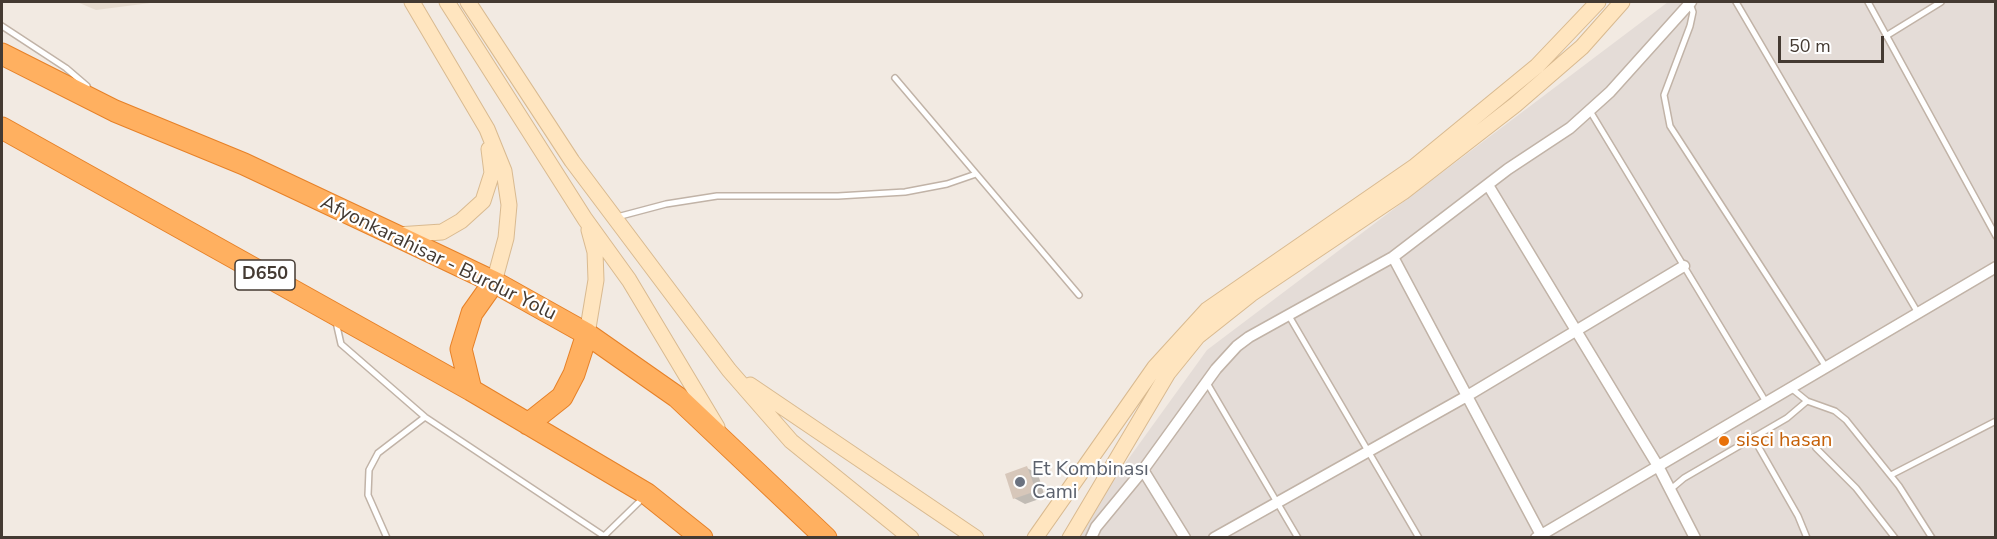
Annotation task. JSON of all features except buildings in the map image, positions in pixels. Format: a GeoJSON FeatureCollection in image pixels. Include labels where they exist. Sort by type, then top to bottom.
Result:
{"type":"FeatureCollection","features":[{"type":"Feature","properties":{"kind":"highway","name":"Afyonkarahisar - Burdur Yolu"},"geometry":{"type":"LineString","coordinates":[[2,54],[115,111],[244,164],[494,282],[587,334],[677,397],[826,537]]}},
{"type":"Feature","properties":{"kind":"highway","name":"D650"},"geometry":{"type":"LineString","coordinates":[[2,128],[471,390],[647,494],[702,537]]}},
{"type":"Feature","properties":{"kind":"highway"},"geometry":{"type":"LineString","coordinates":[[471,390],[461,349],[472,313],[494,282]]}},
{"type":"Feature","properties":{"kind":"highway"},"geometry":{"type":"LineString","coordinates":[[528,424],[562,397],[574,374],[587,334]]}},
{"type":"Feature","properties":{"kind":"main road"},"geometry":{"type":"LineString","coordinates":[[412,2],[486,129],[504,171],[509,205],[506,238],[494,282]]}},
{"type":"Feature","properties":{"kind":"main road"},"geometry":{"type":"LineString","coordinates":[[447,2],[585,219],[629,280],[724,440]]}},
{"type":"Feature","properties":{"kind":"main road"},"geometry":{"type":"LineString","coordinates":[[468,2],[572,160],[729,370],[791,441],[911,537]]}},
{"type":"Feature","properties":{"kind":"main road"},"geometry":{"type":"LineString","coordinates":[[1035,537],[1155,367],[1207,310],[1414,167],[1537,66],[1598,2]]}},
{"type":"Feature","properties":{"kind":"main road"},"geometry":{"type":"LineString","coordinates":[[1070,537],[1168,373],[1198,336],[1251,294],[1403,192],[1515,105],[1582,47],[1622,2]]}},
{"type":"Feature","properties":{"kind":"main road"},"geometry":{"type":"LineString","coordinates":[[395,235],[442,232],[461,221],[483,201],[492,173],[486,129]]}},
{"type":"Feature","properties":{"kind":"main road"},"geometry":{"type":"LineString","coordinates":[[585,219],[595,252],[596,280],[587,334]]}},
{"type":"Feature","properties":{"kind":"main road"},"geometry":{"type":"LineString","coordinates":[[729,370],[976,537]]}},
{"type":"Feature","properties":{"kind":"street"},"geometry":{"type":"LineString","coordinates":[[1091,537],[1096,527],[1143,470],[1226,357],[1249,337],[1394,257],[1590,111],[1629,72],[1690,2]]}},
{"type":"Feature","properties":{"kind":"street"},"geometry":{"type":"LineString","coordinates":[[1488,185],[1658,465],[1695,537]]}},
{"type":"Feature","properties":{"kind":"street"},"geometry":{"type":"LineString","coordinates":[[1394,257],[1539,536],[1995,267]]}},
{"type":"Feature","properties":{"kind":"street"},"geometry":{"type":"LineString","coordinates":[[1214,537],[1467,396],[1684,266]]}},
{"type":"Feature","properties":{"kind":"street"},"geometry":{"type":"LineString","coordinates":[[1143,470],[1185,537]]}},
{"type":"Feature","properties":{"kind":"lane"},"geometry":{"type":"LineString","coordinates":[[1690,2],[1693,12],[1690,26],[1664,95],[1670,126],[1826,367]]}},
{"type":"Feature","properties":{"kind":"lane"},"geometry":{"type":"LineString","coordinates":[[1737,2],[1918,313]]}},
{"type":"Feature","properties":{"kind":"lane"},"geometry":{"type":"LineString","coordinates":[[1868,2],[1995,236]]}},
{"type":"Feature","properties":{"kind":"lane"},"geometry":{"type":"LineString","coordinates":[[1886,36],[1941,2]]}},
{"type":"Feature","properties":{"kind":"lane"},"geometry":{"type":"LineString","coordinates":[[2,26],[66,68],[115,111]]}},
{"type":"Feature","properties":{"kind":"lane"},"geometry":{"type":"LineString","coordinates":[[895,78],[1079,295]]}},
{"type":"Feature","properties":{"kind":"lane"},"geometry":{"type":"LineString","coordinates":[[1590,111],[1766,402]]}},
{"type":"Feature","properties":{"kind":"lane"},"geometry":{"type":"LineString","coordinates":[[615,217],[666,204],[717,196],[838,196],[905,192],[947,184],[976,174]]}},
{"type":"Feature","properties":{"kind":"lane"},"geometry":{"type":"LineString","coordinates":[[336,315],[336,331],[341,344],[425,417],[606,537],[647,494]]}},
{"type":"Feature","properties":{"kind":"lane"},"geometry":{"type":"LineString","coordinates":[[1289,316],[1419,537]]}},
{"type":"Feature","properties":{"kind":"lane"},"geometry":{"type":"LineString","coordinates":[[1206,382],[1298,537]]}},
{"type":"Feature","properties":{"kind":"lane"},"geometry":{"type":"LineString","coordinates":[[1791,387],[1807,401],[1841,415],[1891,476],[1932,537]]}},
{"type":"Feature","properties":{"kind":"lane"},"geometry":{"type":"LineString","coordinates":[[1671,489],[1684,478],[1787,418],[1807,401]]}},
{"type":"Feature","properties":{"kind":"lane"},"geometry":{"type":"LineString","coordinates":[[387,537],[368,495],[369,470],[378,453],[425,417]]}},
{"type":"Feature","properties":{"kind":"lane"},"geometry":{"type":"LineString","coordinates":[[1891,476],[1995,422]]}},
{"type":"Feature","properties":{"kind":"lane"},"geometry":{"type":"LineString","coordinates":[[1754,439],[1808,537]]}},
{"type":"Feature","properties":{"kind":"lane"},"geometry":{"type":"LineString","coordinates":[[1816,448],[1856,488],[1895,537]]}},
{"type":"Feature","properties":{"kind":"shaded area"},"geometry":{"type":"Polygon","coordinates":[[[77,2],[158,2],[96,10],[77,2]]]}},
{"type":"Feature","properties":{"kind":"shaded area"},"geometry":{"type":"Polygon","coordinates":[[[1668,2],[1995,2],[1995,537],[1079,538],[1080,526],[1207,350],[1668,2]]]}},
{"type":"Feature","properties":{"kind":"place","name":"sisci hasan"},"geometry":{"type":"Point","coordinates":[1724,441]}},
{"type":"Feature","properties":{"kind":"place","name":"Et Kombinası Cami"},"geometry":{"type":"Point","coordinates":[1020,482]}}]}
